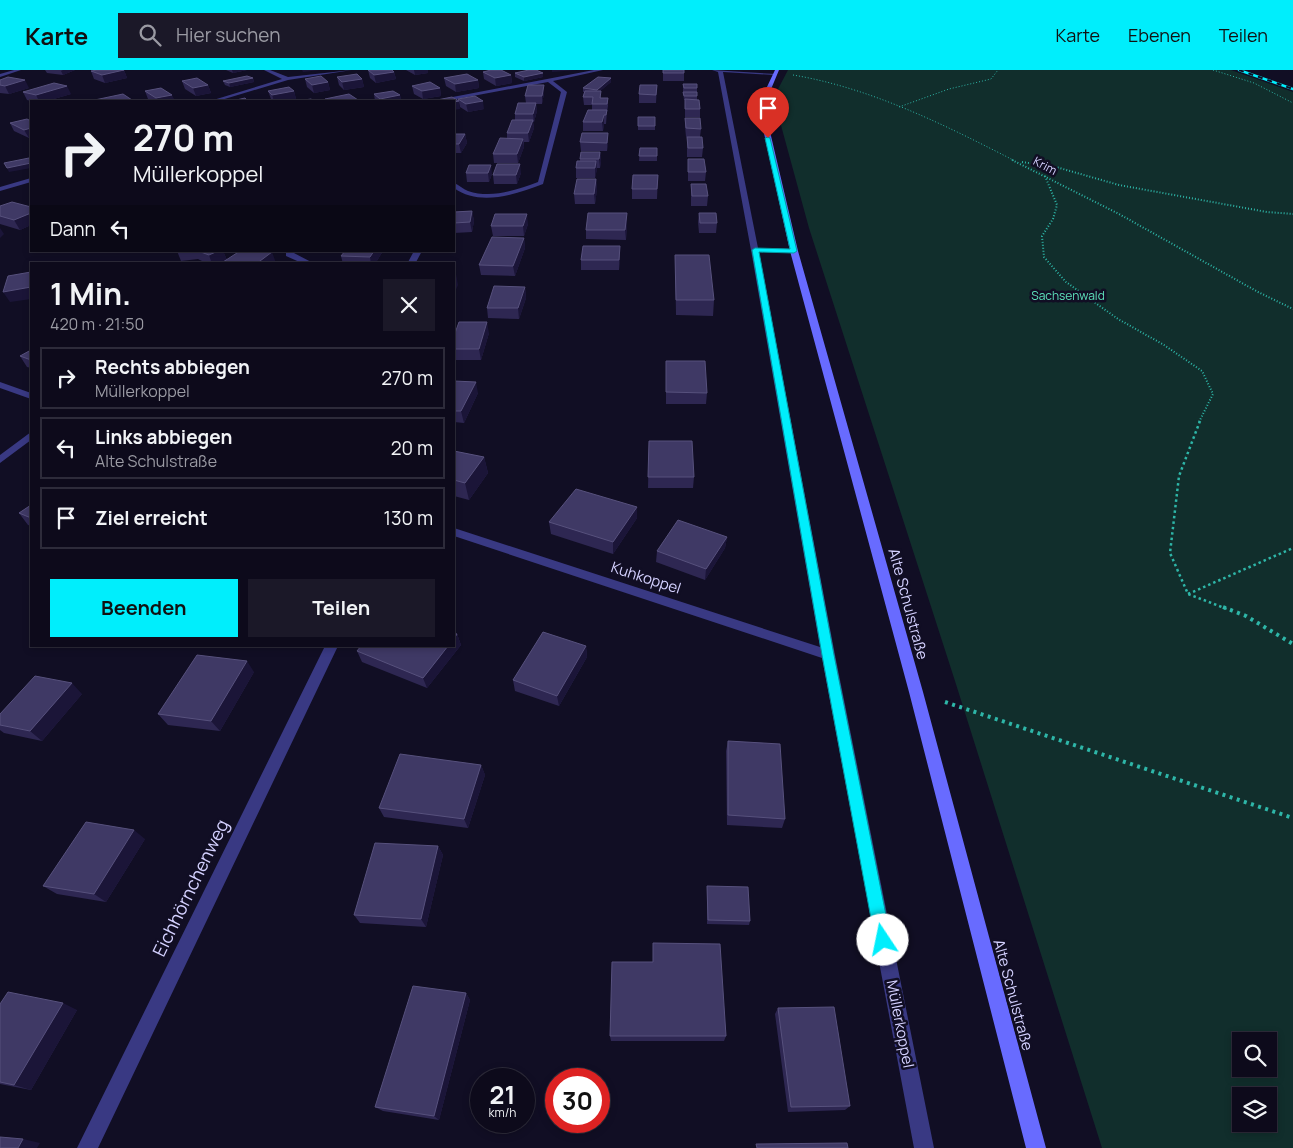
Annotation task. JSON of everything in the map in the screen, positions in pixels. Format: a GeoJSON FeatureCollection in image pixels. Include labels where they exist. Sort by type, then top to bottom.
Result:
{"type":"FeatureCollection","features":[{"type":"Feature","properties":{"kind":"main road","name":"Alte Schulstraße"},"geometry":{"type":"LineString","coordinates":[[776,72],[761,106],[794,251],[913,683],[1036,1148]]}},
{"type":"Feature","properties":{"kind":"street"},"geometry":{"type":"LineString","coordinates":[[0,76],[20,70]]}},
{"type":"Feature","properties":{"kind":"street"},"geometry":{"type":"LineString","coordinates":[[266,70],[287,79]]}},
{"type":"Feature","properties":{"kind":"street"},"geometry":{"type":"LineString","coordinates":[[216,100],[287,79],[350,70]]}},
{"type":"Feature","properties":{"kind":"street"},"geometry":{"type":"LineString","coordinates":[[444,100],[601,70]]}},
{"type":"Feature","properties":{"kind":"street"},"geometry":{"type":"LineString","coordinates":[[712,70],[776,72]]}},
{"type":"Feature","properties":{"kind":"street","name":"Müllerkoppel"},"geometry":{"type":"LineString","coordinates":[[720,70],[755,250],[828,655],[924,1148]]}},
{"type":"Feature","properties":{"kind":"street"},"geometry":{"type":"LineString","coordinates":[[455,185],[461,192],[481,194],[516,193],[540,183],[564,92],[549,80]]}},
{"type":"Feature","properties":{"kind":"street"},"geometry":{"type":"LineString","coordinates":[[0,189],[30,180]]}},
{"type":"Feature","properties":{"kind":"street"},"geometry":{"type":"LineString","coordinates":[[755,250],[794,251]]}},
{"type":"Feature","properties":{"kind":"street"},"geometry":{"type":"LineString","coordinates":[[289,254],[307,262]]}},
{"type":"Feature","properties":{"kind":"street"},"geometry":{"type":"LineString","coordinates":[[0,384],[30,396]]}},
{"type":"Feature","properties":{"kind":"street"},"geometry":{"type":"LineString","coordinates":[[0,460],[30,436]]}},
{"type":"Feature","properties":{"kind":"street","name":"Kuhkoppel"},"geometry":{"type":"LineString","coordinates":[[455,532],[828,655]]}},
{"type":"Feature","properties":{"kind":"street","name":"Eichhörnchenweg"},"geometry":{"type":"LineString","coordinates":[[86,1148],[332,647]]}},
{"type":"Feature","properties":{"kind":"path"},"geometry":{"type":"LineString","coordinates":[[899,107],[949,89],[991,79],[998,70]]}},
{"type":"Feature","properties":{"kind":"path"},"geometry":{"type":"LineString","coordinates":[[1213,70],[1252,81],[1276,91],[1293,103]]}},
{"type":"Feature","properties":{"kind":"path","name":"Krim"},"geometry":{"type":"LineString","coordinates":[[776,72],[805,77],[899,107],[942,124],[1119,214],[1258,292],[1293,309]]}},
{"type":"Feature","properties":{"kind":"path"},"geometry":{"type":"LineString","coordinates":[[1018,162],[1056,167],[1119,185],[1267,212],[1293,214]]}},
{"type":"Feature","properties":{"kind":"path"},"geometry":{"type":"LineString","coordinates":[[1045,176],[1057,205],[1053,219],[1042,236],[1044,257],[1066,282],[1118,318],[1164,345],[1202,371],[1213,394],[1198,424],[1178,476],[1170,553],[1188,594],[1246,616],[1293,644]]}},
{"type":"Feature","properties":{"kind":"path"},"geometry":{"type":"LineString","coordinates":[[1188,594],[1293,548]]}},
{"type":"Feature","properties":{"kind":"path"},"geometry":{"type":"LineString","coordinates":[[945,702],[1293,818]]}},
{"type":"Feature","properties":{"kind":"green space","name":"Sachsenwald"},"geometry":{"type":"Polygon","coordinates":[[[788,70],[1231,70],[1293,92],[1293,1148],[1102,1148],[955,681],[809,228],[776,107],[777,91],[788,70]]]}},
{"type":"Feature","properties":{"kind":"building"},"geometry":{"type":"Polygon","coordinates":[[[124,70],[102,75],[91,71],[124,70]]]}},
{"type":"Feature","properties":{"kind":"building"},"geometry":{"type":"Polygon","coordinates":[[[368,70],[392,70],[394,72],[374,75],[368,70]]]}},
{"type":"Feature","properties":{"kind":"building"},"geometry":{"type":"Polygon","coordinates":[[[501,70],[511,75],[495,78],[483,72],[501,70]]]}},
{"type":"Feature","properties":{"kind":"building"},"geometry":{"type":"Polygon","coordinates":[[[529,70],[543,73],[524,77],[515,73],[529,70]]]}},
{"type":"Feature","properties":{"kind":"building"},"geometry":{"type":"Polygon","coordinates":[[[663,70],[684,70],[684,73],[663,73],[663,70]]]}},
{"type":"Feature","properties":{"kind":"building"},"geometry":{"type":"Polygon","coordinates":[[[357,74],[362,79],[342,82],[337,77],[357,74]]]}},
{"type":"Feature","properties":{"kind":"building"},"geometry":{"type":"Polygon","coordinates":[[[467,74],[478,80],[455,84],[444,78],[467,74]]]}},
{"type":"Feature","properties":{"kind":"building"},"geometry":{"type":"Polygon","coordinates":[[[247,76],[253,78],[229,83],[223,81],[247,76]]]}},
{"type":"Feature","properties":{"kind":"building"},"geometry":{"type":"Polygon","coordinates":[[[321,76],[328,82],[312,85],[305,79],[321,76]]]}},
{"type":"Feature","properties":{"kind":"building"},"geometry":{"type":"Polygon","coordinates":[[[8,77],[25,80],[5,86],[0,85],[0,80],[8,77]]]}},
{"type":"Feature","properties":{"kind":"building"},"geometry":{"type":"Polygon","coordinates":[[[598,77],[611,78],[597,90],[583,88],[598,77]]]}},
{"type":"Feature","properties":{"kind":"building"},"geometry":{"type":"Polygon","coordinates":[[[197,78],[208,85],[193,88],[182,81],[197,78]]]}},
{"type":"Feature","properties":{"kind":"building"},"geometry":{"type":"Polygon","coordinates":[[[430,82],[440,88],[422,91],[412,86],[430,82]]]}},
{"type":"Feature","properties":{"kind":"building"},"geometry":{"type":"Polygon","coordinates":[[[54,83],[67,86],[36,95],[23,92],[54,83]]]}},
{"type":"Feature","properties":{"kind":"building"},"geometry":{"type":"Polygon","coordinates":[[[683,84],[697,84],[697,88],[684,88],[683,84]]]}},
{"type":"Feature","properties":{"kind":"building"},"geometry":{"type":"Polygon","coordinates":[[[528,85],[544,85],[542,96],[525,96],[528,85]]]}},
{"type":"Feature","properties":{"kind":"building"},"geometry":{"type":"Polygon","coordinates":[[[640,85],[657,85],[656,95],[639,94],[640,85]]]}},
{"type":"Feature","properties":{"kind":"building"},"geometry":{"type":"Polygon","coordinates":[[[289,87],[294,91],[272,95],[268,91],[289,87]]]}},
{"type":"Feature","properties":{"kind":"building"},"geometry":{"type":"Polygon","coordinates":[[[161,88],[172,95],[156,98],[145,91],[161,88]]]}},
{"type":"Feature","properties":{"kind":"building"},"geometry":{"type":"Polygon","coordinates":[[[393,91],[400,95],[380,99],[374,94],[393,91]]]}},
{"type":"Feature","properties":{"kind":"building"},"geometry":{"type":"Polygon","coordinates":[[[585,91],[601,91],[600,98],[608,98],[607,104],[592,104],[593,97],[583,97],[585,91]]]}},
{"type":"Feature","properties":{"kind":"building"},"geometry":{"type":"Polygon","coordinates":[[[683,92],[697,92],[697,96],[684,96],[683,92]]]}},
{"type":"Feature","properties":{"kind":"building"},"geometry":{"type":"Polygon","coordinates":[[[123,94],[132,100],[95,100],[123,94]]]}},
{"type":"Feature","properties":{"kind":"building"},"geometry":{"type":"Polygon","coordinates":[[[349,94],[358,100],[327,100],[325,99],[349,94]]]}},
{"type":"Feature","properties":{"kind":"building"},"geometry":{"type":"Polygon","coordinates":[[[475,96],[483,101],[466,104],[458,99],[475,96]]]}},
{"type":"Feature","properties":{"kind":"building"},"geometry":{"type":"Polygon","coordinates":[[[452,97],[459,101],[455,102],[455,100],[437,100],[452,97]]]}},
{"type":"Feature","properties":{"kind":"building"},"geometry":{"type":"Polygon","coordinates":[[[685,99],[699,100],[700,109],[685,109],[685,99]]]}},
{"type":"Feature","properties":{"kind":"building"},"geometry":{"type":"Polygon","coordinates":[[[518,103],[536,103],[533,114],[515,114],[518,103]]]}},
{"type":"Feature","properties":{"kind":"building"},"geometry":{"type":"Polygon","coordinates":[[[588,110],[607,110],[602,122],[583,122],[588,110]]]}},
{"type":"Feature","properties":{"kind":"building"},"geometry":{"type":"Polygon","coordinates":[[[638,117],[655,117],[655,126],[638,126],[638,117]]]}},
{"type":"Feature","properties":{"kind":"building"},"geometry":{"type":"Polygon","coordinates":[[[685,118],[700,118],[701,129],[686,128],[685,118]]]}},
{"type":"Feature","properties":{"kind":"building"},"geometry":{"type":"Polygon","coordinates":[[[27,119],[30,120],[30,128],[24,130],[10,123],[27,119]]]}},
{"type":"Feature","properties":{"kind":"building"},"geometry":{"type":"Polygon","coordinates":[[[512,120],[533,120],[528,133],[507,133],[512,120]]]}},
{"type":"Feature","properties":{"kind":"building"},"geometry":{"type":"Polygon","coordinates":[[[582,133],[608,133],[607,143],[580,142],[582,133]]]}},
{"type":"Feature","properties":{"kind":"building"},"geometry":{"type":"Polygon","coordinates":[[[455,134],[465,134],[459,144],[455,144],[455,134]]]}},
{"type":"Feature","properties":{"kind":"building"},"geometry":{"type":"Polygon","coordinates":[[[687,137],[702,137],[703,148],[688,148],[687,137]]]}},
{"type":"Feature","properties":{"kind":"building"},"geometry":{"type":"Polygon","coordinates":[[[500,138],[523,139],[517,154],[493,154],[500,138]]]}},
{"type":"Feature","properties":{"kind":"building"},"geometry":{"type":"Polygon","coordinates":[[[640,148],[657,148],[657,156],[639,156],[640,148]]]}},
{"type":"Feature","properties":{"kind":"building"},"geometry":{"type":"Polygon","coordinates":[[[581,152],[600,152],[599,159],[580,159],[581,152]]]}},
{"type":"Feature","properties":{"kind":"building"},"geometry":{"type":"Polygon","coordinates":[[[29,158],[30,160],[30,163],[7,168],[4,163],[29,158]]]}},
{"type":"Feature","properties":{"kind":"building"},"geometry":{"type":"Polygon","coordinates":[[[688,159],[704,159],[706,172],[688,172],[688,159]]]}},
{"type":"Feature","properties":{"kind":"building"},"geometry":{"type":"Polygon","coordinates":[[[577,161],[596,161],[595,168],[576,168],[577,161]]]}},
{"type":"Feature","properties":{"kind":"building"},"geometry":{"type":"Polygon","coordinates":[[[497,164],[520,164],[516,175],[493,175],[497,164]]]}},
{"type":"Feature","properties":{"kind":"building"},"geometry":{"type":"Polygon","coordinates":[[[469,165],[491,165],[488,173],[466,173],[469,165]]]}},
{"type":"Feature","properties":{"kind":"building"},"geometry":{"type":"Polygon","coordinates":[[[633,175],[658,175],[657,189],[632,189],[633,175]]]}},
{"type":"Feature","properties":{"kind":"building"},"geometry":{"type":"Polygon","coordinates":[[[577,179],[596,179],[594,194],[574,194],[577,179]]]}},
{"type":"Feature","properties":{"kind":"building"},"geometry":{"type":"Polygon","coordinates":[[[691,184],[706,184],[708,196],[692,196],[691,184]]]}},
{"type":"Feature","properties":{"kind":"building"},"geometry":{"type":"Polygon","coordinates":[[[12,202],[30,207],[30,213],[14,220],[0,216],[0,206],[12,202]]]}},
{"type":"Feature","properties":{"kind":"building"},"geometry":{"type":"Polygon","coordinates":[[[472,211],[470,222],[455,223],[455,212],[472,211]]]}},
{"type":"Feature","properties":{"kind":"building"},"geometry":{"type":"Polygon","coordinates":[[[588,213],[627,213],[625,230],[586,230],[588,213]]]}},
{"type":"Feature","properties":{"kind":"building"},"geometry":{"type":"Polygon","coordinates":[[[699,213],[716,213],[717,223],[700,223],[699,213]]]}},
{"type":"Feature","properties":{"kind":"building"},"geometry":{"type":"Polygon","coordinates":[[[495,214],[527,214],[523,226],[491,226],[495,214]]]}},
{"type":"Feature","properties":{"kind":"building"},"geometry":{"type":"Polygon","coordinates":[[[492,237],[524,238],[513,266],[479,265],[492,237]]]}},
{"type":"Feature","properties":{"kind":"building"},"geometry":{"type":"Polygon","coordinates":[[[583,246],[620,246],[619,260],[581,260],[583,246]]]}},
{"type":"Feature","properties":{"kind":"building"},"geometry":{"type":"Polygon","coordinates":[[[201,252],[216,252],[209,255],[201,252]]]}},
{"type":"Feature","properties":{"kind":"building"},"geometry":{"type":"Polygon","coordinates":[[[238,252],[272,252],[259,262],[223,262],[238,252]]]}},
{"type":"Feature","properties":{"kind":"building"},"geometry":{"type":"Polygon","coordinates":[[[344,252],[373,252],[370,257],[341,256],[344,252]]]}},
{"type":"Feature","properties":{"kind":"building"},"geometry":{"type":"Polygon","coordinates":[[[675,255],[709,255],[714,300],[676,300],[675,255]]]}},
{"type":"Feature","properties":{"kind":"building"},"geometry":{"type":"Polygon","coordinates":[[[30,272],[30,287],[3,292],[8,276],[30,272]]]}},
{"type":"Feature","properties":{"kind":"building"},"geometry":{"type":"Polygon","coordinates":[[[494,286],[525,287],[518,308],[487,308],[494,286]]]}},
{"type":"Feature","properties":{"kind":"building"},"geometry":{"type":"Polygon","coordinates":[[[459,322],[487,322],[479,349],[455,349],[455,333],[459,322]]]}},
{"type":"Feature","properties":{"kind":"building"},"geometry":{"type":"Polygon","coordinates":[[[30,351],[30,360],[20,356],[30,351]]]}},
{"type":"Feature","properties":{"kind":"building"},"geometry":{"type":"Polygon","coordinates":[[[666,361],[705,361],[707,393],[666,392],[666,361]]]}},
{"type":"Feature","properties":{"kind":"building"},"geometry":{"type":"Polygon","coordinates":[[[455,381],[476,382],[461,411],[455,411],[455,381]]]}},
{"type":"Feature","properties":{"kind":"building"},"geometry":{"type":"Polygon","coordinates":[[[649,441],[692,441],[694,477],[648,477],[649,441]]]}},
{"type":"Feature","properties":{"kind":"building"},"geometry":{"type":"Polygon","coordinates":[[[455,451],[484,457],[465,483],[455,480],[455,451]]]}},
{"type":"Feature","properties":{"kind":"building"},"geometry":{"type":"Polygon","coordinates":[[[576,489],[637,507],[613,542],[549,522],[576,489]]]}},
{"type":"Feature","properties":{"kind":"building"},"geometry":{"type":"Polygon","coordinates":[[[30,506],[30,518],[19,513],[30,506]]]}},
{"type":"Feature","properties":{"kind":"building"},"geometry":{"type":"Polygon","coordinates":[[[678,520],[727,537],[706,569],[657,551],[678,520]]]}},
{"type":"Feature","properties":{"kind":"building"},"geometry":{"type":"Polygon","coordinates":[[[543,632],[586,646],[557,696],[513,680],[543,632]]]}},
{"type":"Feature","properties":{"kind":"building"},"geometry":{"type":"Polygon","coordinates":[[[360,647],[447,647],[423,678],[357,651],[360,647]]]}},
{"type":"Feature","properties":{"kind":"building"},"geometry":{"type":"Polygon","coordinates":[[[197,655],[247,661],[211,721],[158,714],[197,655]]]}},
{"type":"Feature","properties":{"kind":"building"},"geometry":{"type":"Polygon","coordinates":[[[35,676],[72,683],[30,731],[0,725],[0,714],[35,676]]]}},
{"type":"Feature","properties":{"kind":"building"},"geometry":{"type":"Polygon","coordinates":[[[728,741],[780,744],[785,819],[728,815],[728,741]]]}},
{"type":"Feature","properties":{"kind":"building"},"geometry":{"type":"Polygon","coordinates":[[[400,754],[481,765],[464,819],[379,808],[400,754]]]}},
{"type":"Feature","properties":{"kind":"building"},"geometry":{"type":"Polygon","coordinates":[[[86,822],[134,830],[94,894],[43,886],[86,822]]]}},
{"type":"Feature","properties":{"kind":"building"},"geometry":{"type":"Polygon","coordinates":[[[375,843],[438,846],[421,919],[354,915],[375,843]]]}},
{"type":"Feature","properties":{"kind":"building"},"geometry":{"type":"Polygon","coordinates":[[[707,886],[748,887],[750,921],[708,920],[707,886]]]}},
{"type":"Feature","properties":{"kind":"building"},"geometry":{"type":"Polygon","coordinates":[[[653,943],[720,944],[726,1036],[610,1036],[612,962],[653,962],[653,943]]]}},
{"type":"Feature","properties":{"kind":"building"},"geometry":{"type":"Polygon","coordinates":[[[413,986],[466,993],[434,1116],[375,1107],[413,986]]]}},
{"type":"Feature","properties":{"kind":"building"},"geometry":{"type":"Polygon","coordinates":[[[8,992],[63,1003],[14,1085],[0,1082],[0,1004],[8,992]]]}},
{"type":"Feature","properties":{"kind":"building"},"geometry":{"type":"Polygon","coordinates":[[[834,1007],[850,1106],[791,1107],[778,1008],[834,1007]]]}},
{"type":"Feature","properties":{"kind":"building"},"geometry":{"type":"Polygon","coordinates":[[[0,1137],[23,1139],[18,1148],[0,1148],[0,1137]]]}},
{"type":"Feature","properties":{"kind":"building"},"geometry":{"type":"Polygon","coordinates":[[[847,1143],[848,1148],[757,1148],[756,1144],[847,1143]]]}},
{"type":"Feature","properties":{"kind":"railway"},"geometry":{"type":"LineString","coordinates":[[1239,70],[1293,89]]}},
{"type":"Feature","properties":{"kind":"route"},"geometry":{"type":"LineString","coordinates":[[768,138],[794,251],[755,250],[828,655],[883,940]]}}]}
